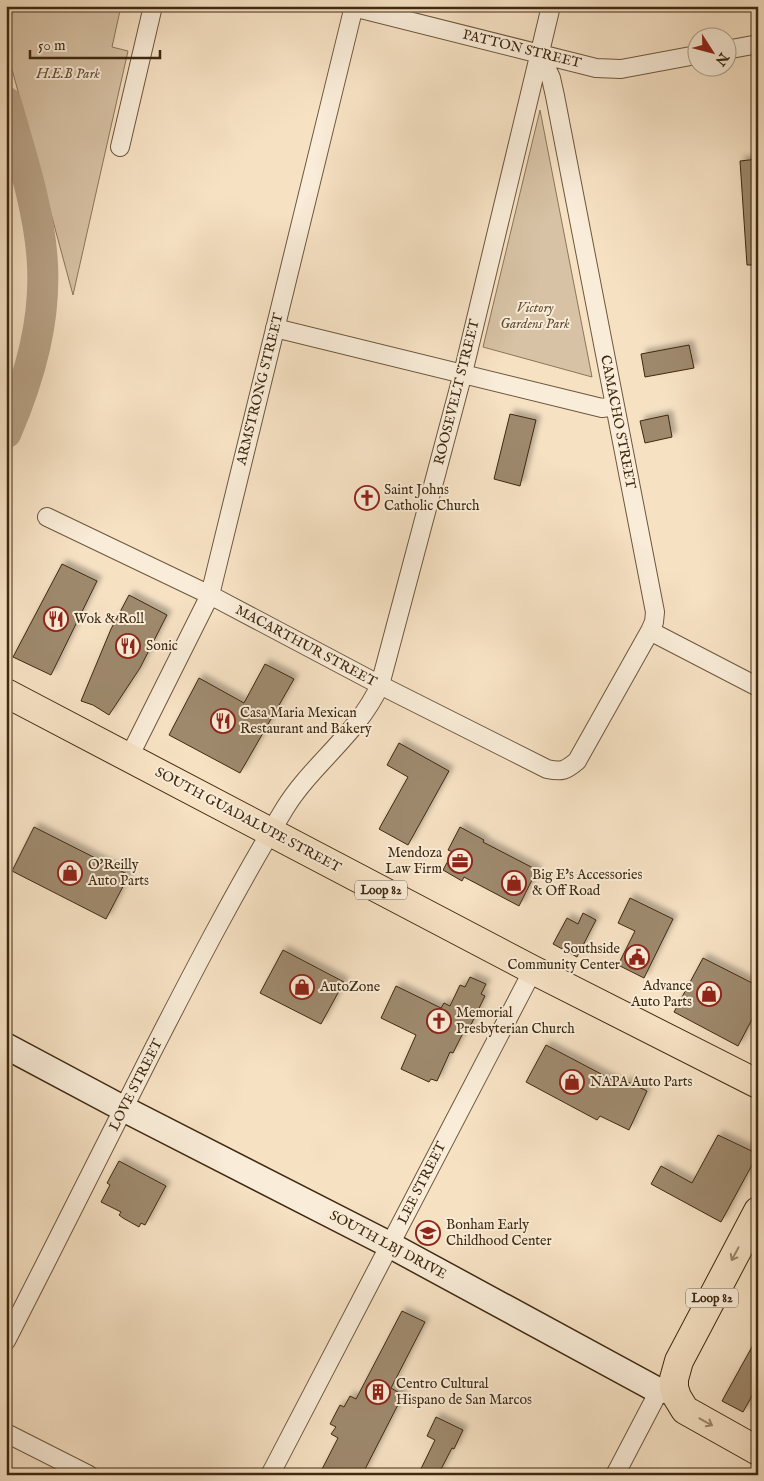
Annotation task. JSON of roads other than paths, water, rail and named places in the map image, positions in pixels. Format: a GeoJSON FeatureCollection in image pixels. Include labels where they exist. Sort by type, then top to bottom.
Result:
{"type":"FeatureCollection","features":[{"type":"Feature","properties":{"kind":"main road","name":"SOUTH GUADALUPE STREET"},"geometry":{"type":"LineString","coordinates":[[6,693],[533,970],[758,1084]]}},
{"type":"Feature","properties":{"kind":"main road","name":"Loop 82"},"geometry":{"type":"LineString","coordinates":[[667,1390],[674,1379],[679,1361],[758,1211]]}},
{"type":"Feature","properties":{"kind":"main road"},"geometry":{"type":"LineString","coordinates":[[667,1390],[677,1397],[685,1410],[758,1451]]}},
{"type":"Feature","properties":{"kind":"street"},"geometry":{"type":"LineString","coordinates":[[120,147],[153,6]]}},
{"type":"Feature","properties":{"kind":"street","name":"ROOSEVELT STREET"},"geometry":{"type":"LineString","coordinates":[[272,832],[285,807],[306,778],[358,723],[374,699],[380,685],[463,373],[551,6]]}},
{"type":"Feature","properties":{"kind":"street","name":"PATTON STREET"},"geometry":{"type":"LineString","coordinates":[[353,7],[596,68],[621,69],[686,57]]}},
{"type":"Feature","properties":{"kind":"street","name":"ARMSTRONG STREET"},"geometry":{"type":"LineString","coordinates":[[129,757],[210,595],[353,7]]}},
{"type":"Feature","properties":{"kind":"street"},"geometry":{"type":"LineString","coordinates":[[736,48],[758,44]]}},
{"type":"Feature","properties":{"kind":"street","name":"CAMACHO STREET"},"geometry":{"type":"LineString","coordinates":[[540,54],[552,78],[655,612],[654,622],[650,631],[585,749],[577,761],[566,770]]}},
{"type":"Feature","properties":{"kind":"street"},"geometry":{"type":"LineString","coordinates":[[275,328],[602,408],[615,406]]}},
{"type":"Feature","properties":{"kind":"street","name":"MACARTHUR STREET"},"geometry":{"type":"LineString","coordinates":[[47,517],[210,595],[380,685],[547,769],[566,770]]}},
{"type":"Feature","properties":{"kind":"street"},"geometry":{"type":"LineString","coordinates":[[650,631],[758,687]]}},
{"type":"Feature","properties":{"kind":"street","name":"LOVE STREET"},"geometry":{"type":"LineString","coordinates":[[6,1341],[196,968],[272,832]]}},
{"type":"Feature","properties":{"kind":"street","name":"LEE STREET"},"geometry":{"type":"LineString","coordinates":[[270,1475],[533,970]]}},
{"type":"Feature","properties":{"kind":"street","name":"SOUTH LBJ DRIVE"},"geometry":{"type":"LineString","coordinates":[[6,1046],[667,1390]]}},
{"type":"Feature","properties":{"kind":"street"},"geometry":{"type":"LineString","coordinates":[[615,1475],[667,1390]]}},
{"type":"Feature","properties":{"kind":"street"},"geometry":{"type":"LineString","coordinates":[[8,1439],[89,1475]]}},
{"type":"Feature","properties":{"kind":"waterway"},"geometry":{"type":"LineString","coordinates":[[6,102],[37,217],[43,280],[42,302],[35,347],[15,412],[6,433]]}},
{"type":"Feature","properties":{"kind":"place","name":"Saint Johns Catholic Church"},"geometry":{"type":"Point","coordinates":[367,498]}},
{"type":"Feature","properties":{"kind":"place","name":"Wok & Roll"},"geometry":{"type":"Point","coordinates":[56,619]}},
{"type":"Feature","properties":{"kind":"place","name":"Sonic"},"geometry":{"type":"Point","coordinates":[128,646]}},
{"type":"Feature","properties":{"kind":"place","name":"Casa Maria Mexican Restaurant and Bakery"},"geometry":{"type":"Point","coordinates":[223,721]}},
{"type":"Feature","properties":{"kind":"place","name":"Mendoza Law Firm"},"geometry":{"type":"Point","coordinates":[460,861]}},
{"type":"Feature","properties":{"kind":"place","name":"O'Reilly Auto Parts"},"geometry":{"type":"Point","coordinates":[70,873]}},
{"type":"Feature","properties":{"kind":"place","name":"Big E's Accessories & Off Road"},"geometry":{"type":"Point","coordinates":[514,883]}},
{"type":"Feature","properties":{"kind":"place","name":"Southside Community Center"},"geometry":{"type":"Point","coordinates":[637,957]}},
{"type":"Feature","properties":{"kind":"place","name":"AutoZone"},"geometry":{"type":"Point","coordinates":[302,987]}},
{"type":"Feature","properties":{"kind":"place","name":"Advance Auto Parts"},"geometry":{"type":"Point","coordinates":[709,994]}},
{"type":"Feature","properties":{"kind":"place","name":"Memorial Presbyterian Church"},"geometry":{"type":"Point","coordinates":[439,1021]}},
{"type":"Feature","properties":{"kind":"place","name":"NAPA Auto Parts"},"geometry":{"type":"Point","coordinates":[572,1082]}},
{"type":"Feature","properties":{"kind":"place","name":"Bonham Early Childhood Center"},"geometry":{"type":"Point","coordinates":[428,1233]}},
{"type":"Feature","properties":{"kind":"place","name":"Centro Cultural Hispano de San Marcos"},"geometry":{"type":"Point","coordinates":[378,1392]}},
{"type":"Feature","properties":{"kind":"park label","name":"H.E.B Park"},"geometry":{"type":"Point","coordinates":[68,74]}},
{"type":"Feature","properties":{"kind":"park label","name":"Victory Gardens Park"},"geometry":{"type":"Point","coordinates":[535,316]}}]}
